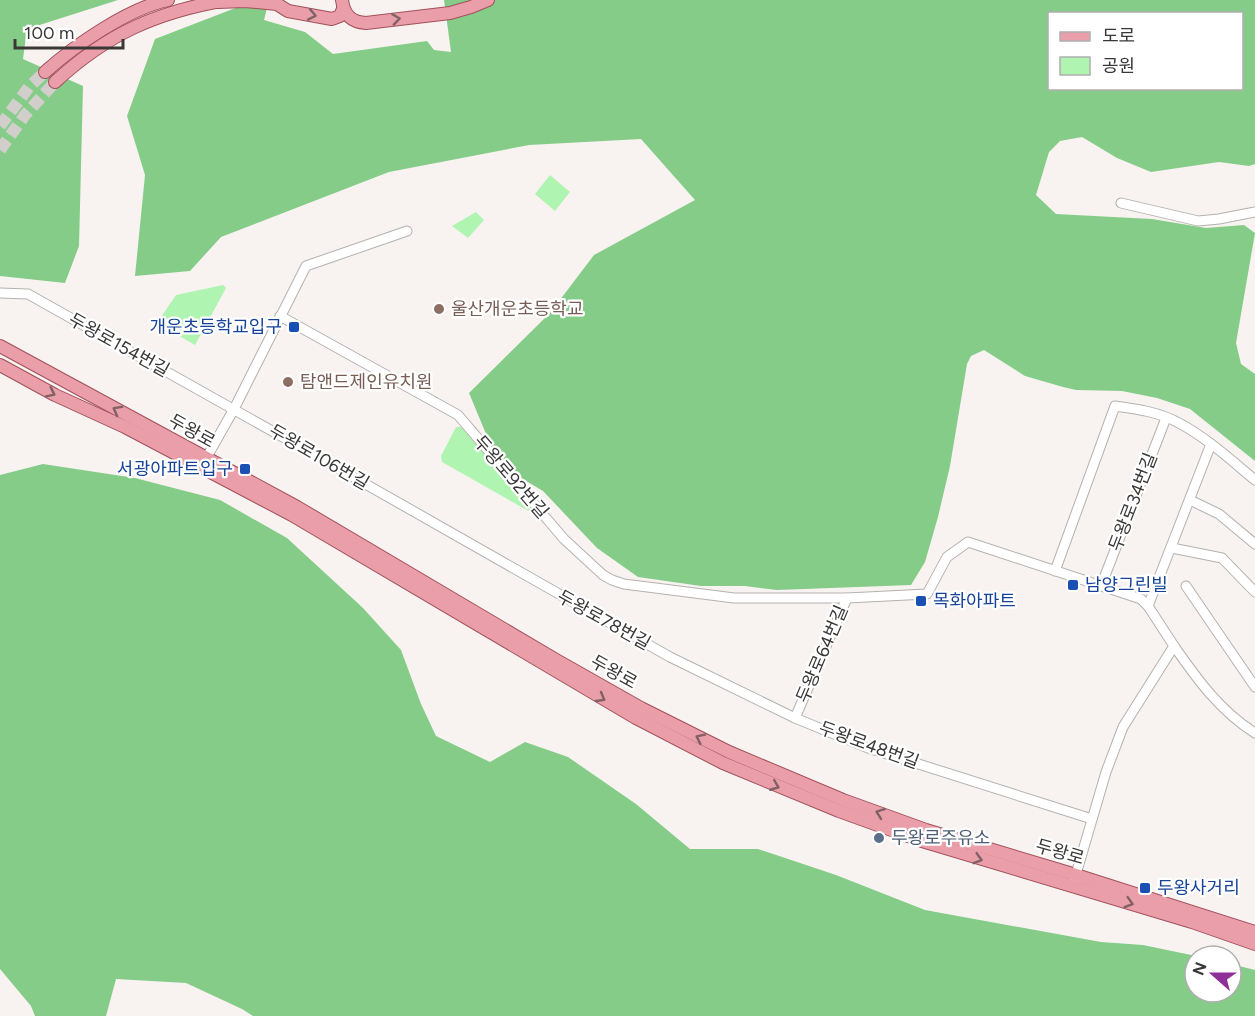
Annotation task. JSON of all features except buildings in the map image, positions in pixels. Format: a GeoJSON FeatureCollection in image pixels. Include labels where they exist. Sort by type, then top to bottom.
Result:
{"type":"FeatureCollection","features":[{"type":"Feature","properties":{"kind":"main road"},"geometry":{"type":"LineString","coordinates":[[45,72],[94,34],[166,0]]}},
{"type":"Feature","properties":{"kind":"main road"},"geometry":{"type":"LineString","coordinates":[[343,4],[352,20],[361,23],[450,13],[488,0]]}},
{"type":"Feature","properties":{"kind":"main road"},"geometry":{"type":"LineString","coordinates":[[55,82],[83,57],[122,33],[167,13],[220,1],[245,1],[277,4],[288,10],[332,19],[340,16],[343,4]]}},
{"type":"Feature","properties":{"kind":"main road","name":"두왕로"},"geometry":{"type":"LineString","coordinates":[[0,346],[636,718],[723,763],[838,811],[922,841],[1074,880],[1255,931]]}},
{"type":"Feature","properties":{"kind":"main road","name":"두왕로"},"geometry":{"type":"LineString","coordinates":[[0,365],[54,395],[203,463]]}},
{"type":"Feature","properties":{"kind":"main road","name":"두왕로"},"geometry":{"type":"LineString","coordinates":[[1074,880],[1255,944]]}},
{"type":"Feature","properties":{"kind":"street"},"geometry":{"type":"LineString","coordinates":[[1121,203],[1198,221],[1255,212]]}},
{"type":"Feature","properties":{"kind":"street"},"geometry":{"type":"LineString","coordinates":[[203,463],[234,409],[306,266],[407,231]]}},
{"type":"Feature","properties":{"kind":"street","name":"두왕로154번길"},"geometry":{"type":"LineString","coordinates":[[0,294],[28,294],[234,409]]}},
{"type":"Feature","properties":{"kind":"street","name":"두왕로92번길"},"geometry":{"type":"LineString","coordinates":[[280,316],[458,415],[564,538],[603,575],[624,584],[701,594]]}},
{"type":"Feature","properties":{"kind":"street"},"geometry":{"type":"LineString","coordinates":[[1055,571],[1115,405],[1144,410],[1178,422],[1211,444],[1255,480]]}},
{"type":"Feature","properties":{"kind":"street","name":"두왕로106번길"},"geometry":{"type":"LineString","coordinates":[[234,409],[538,583]]}},
{"type":"Feature","properties":{"kind":"street","name":"두왕로34번길"},"geometry":{"type":"LineString","coordinates":[[1101,586],[1166,417]]}},
{"type":"Feature","properties":{"kind":"street"},"geometry":{"type":"LineString","coordinates":[[1148,606],[1211,444]]}},
{"type":"Feature","properties":{"kind":"street"},"geometry":{"type":"LineString","coordinates":[[1190,500],[1219,514],[1255,544]]}},
{"type":"Feature","properties":{"kind":"street"},"geometry":{"type":"LineString","coordinates":[[846,598],[927,594],[946,557],[968,542],[1141,599],[1202,686],[1230,716],[1255,733]]}},
{"type":"Feature","properties":{"kind":"street"},"geometry":{"type":"LineString","coordinates":[[1172,548],[1222,558],[1255,592]]}},
{"type":"Feature","properties":{"kind":"street","name":"두왕로78번길"},"geometry":{"type":"LineString","coordinates":[[538,583],[670,657]]}},
{"type":"Feature","properties":{"kind":"street"},"geometry":{"type":"LineString","coordinates":[[1186,586],[1255,687]]}},
{"type":"Feature","properties":{"kind":"street","name":"두왕로64번길"},"geometry":{"type":"LineString","coordinates":[[670,657],[795,718],[846,598],[734,598],[701,594]]}},
{"type":"Feature","properties":{"kind":"street"},"geometry":{"type":"LineString","coordinates":[[1074,880],[1106,772],[1123,727],[1174,646]]}},
{"type":"Feature","properties":{"kind":"street","name":"두왕로48번길"},"geometry":{"type":"LineString","coordinates":[[795,718],[868,748],[1092,819]]}},
{"type":"Feature","properties":{"kind":"green space"},"geometry":{"type":"Polygon","coordinates":[[[0,0],[118,0],[27,29],[23,59],[83,86],[79,246],[65,283],[0,276],[0,0]]]}},
{"type":"Feature","properties":{"kind":"green space"},"geometry":{"type":"Polygon","coordinates":[[[269,0],[264,20],[305,32],[333,54],[427,41],[434,50],[451,52],[444,0],[1255,0],[1255,164],[1249,166],[1219,162],[1151,172],[1117,158],[1082,137],[1060,141],[1049,152],[1036,195],[1056,214],[1152,219],[1206,228],[1244,225],[1255,233],[1236,343],[1241,364],[1255,374],[1255,461],[1190,409],[1157,398],[1122,391],[1076,390],[1063,387],[1025,376],[984,350],[971,356],[967,364],[950,466],[938,517],[925,562],[911,585],[777,590],[745,586],[701,586],[638,577],[597,548],[543,491],[499,465],[469,393],[550,313],[594,255],[695,200],[641,139],[529,145],[389,172],[221,237],[190,271],[135,276],[145,175],[127,116],[155,39],[238,7],[269,0]]]}},
{"type":"Feature","properties":{"kind":"green space"},"geometry":{"type":"Polygon","coordinates":[[[550,175],[570,192],[555,211],[535,194],[550,175]]]}},
{"type":"Feature","properties":{"kind":"green space"},"geometry":{"type":"Polygon","coordinates":[[[476,212],[484,220],[468,238],[452,226],[476,212]]]}},
{"type":"Feature","properties":{"kind":"green space"},"geometry":{"type":"Polygon","coordinates":[[[223,285],[226,288],[195,345],[157,323],[176,295],[223,285]]]}},
{"type":"Feature","properties":{"kind":"green space"},"geometry":{"type":"Polygon","coordinates":[[[456,427],[461,427],[534,510],[532,513],[442,462],[441,456],[456,427]]]}},
{"type":"Feature","properties":{"kind":"green space"},"geometry":{"type":"Polygon","coordinates":[[[43,464],[135,478],[220,500],[287,538],[363,608],[401,650],[421,704],[436,736],[490,762],[525,742],[568,757],[636,804],[690,849],[758,849],[836,875],[925,910],[1101,942],[1143,945],[1183,953],[1183,1004],[1243,1004],[1243,967],[1255,970],[1255,1016],[253,1016],[186,983],[116,979],[106,1016],[35,1016],[31,1006],[0,969],[0,475],[43,464]]]}},
{"type":"Feature","properties":{"kind":"tunnel"},"geometry":{"type":"LineString","coordinates":[[0,126],[29,87],[45,72]]}},
{"type":"Feature","properties":{"kind":"tunnel"},"geometry":{"type":"LineString","coordinates":[[0,150],[25,115],[55,82]]}},
{"type":"Feature","properties":{"kind":"place","name":"울산개운초등학교"},"geometry":{"type":"Point","coordinates":[439,309]}},
{"type":"Feature","properties":{"kind":"place","name":"개운초등학교입구"},"geometry":{"type":"Point","coordinates":[294,327]}},
{"type":"Feature","properties":{"kind":"place","name":"탐앤드제인유치원"},"geometry":{"type":"Point","coordinates":[288,382]}},
{"type":"Feature","properties":{"kind":"place","name":"서광아파트입구"},"geometry":{"type":"Point","coordinates":[245,469]}},
{"type":"Feature","properties":{"kind":"place","name":"남양그린빌"},"geometry":{"type":"Point","coordinates":[1073,585]}},
{"type":"Feature","properties":{"kind":"place","name":"목화아파트"},"geometry":{"type":"Point","coordinates":[921,601]}},
{"type":"Feature","properties":{"kind":"place","name":"두왕로주유소"},"geometry":{"type":"Point","coordinates":[879,838]}},
{"type":"Feature","properties":{"kind":"place","name":"두왕사거리"},"geometry":{"type":"Point","coordinates":[1145,888]}}]}
